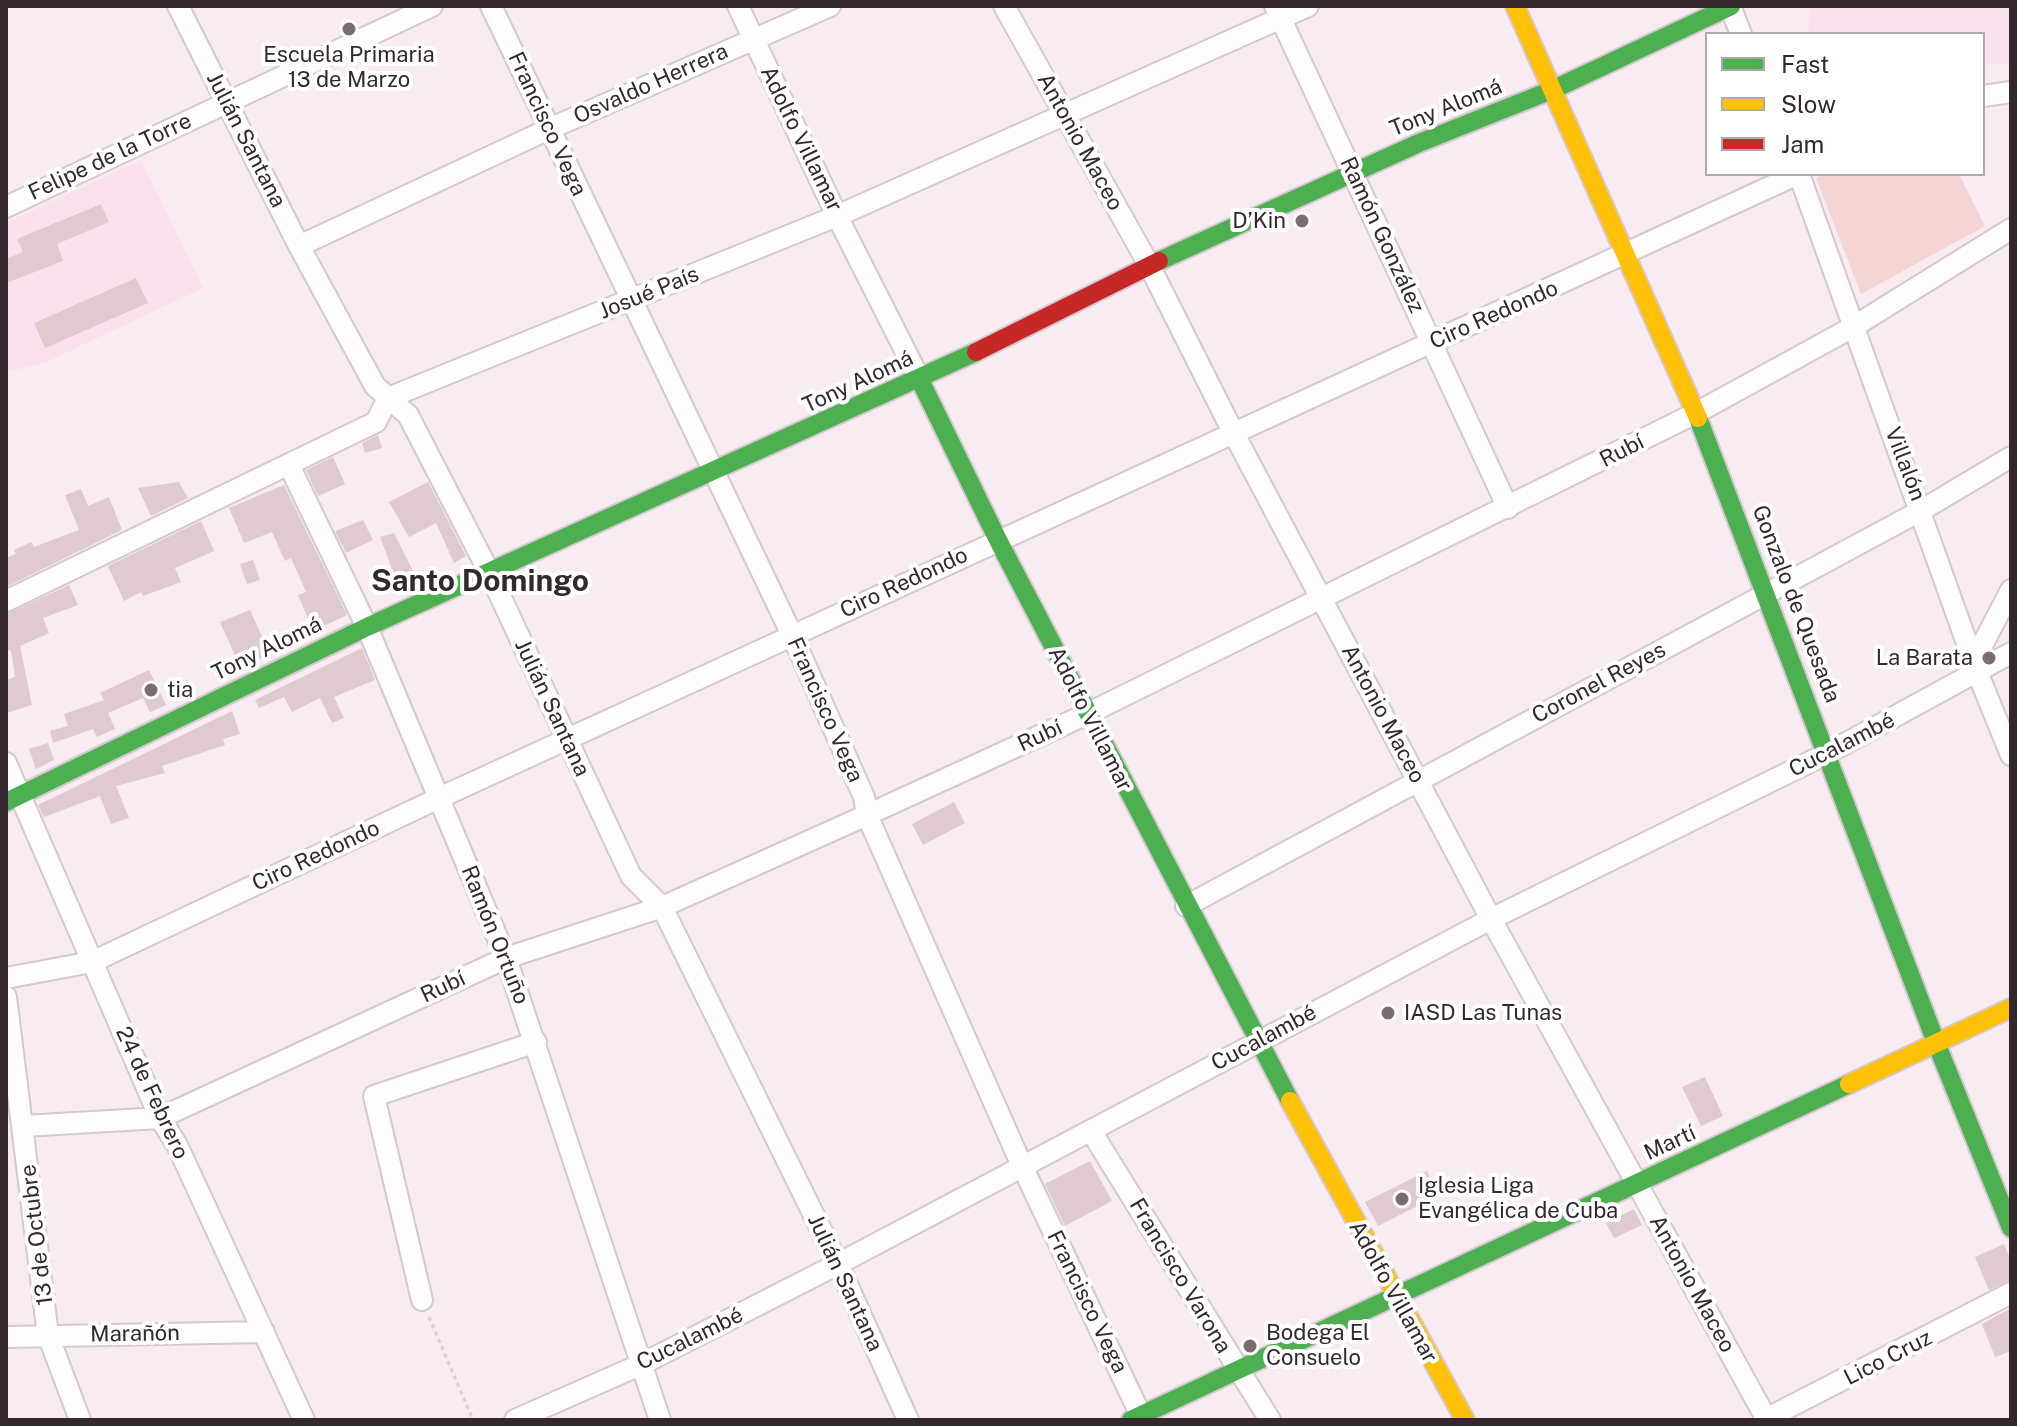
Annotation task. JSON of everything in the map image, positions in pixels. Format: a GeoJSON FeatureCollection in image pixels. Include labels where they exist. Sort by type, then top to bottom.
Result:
{"type":"FeatureCollection","features":[{"type":"Feature","properties":{"kind":"street","name":"Julián Santana"},"geometry":{"type":"LineString","coordinates":[[178,6],[299,246],[375,386],[408,415],[489,572],[631,876],[662,907],[838,1264],[908,1420]]}},
{"type":"Feature","properties":{"kind":"street","name":"Felipe de la Torre"},"geometry":{"type":"LineString","coordinates":[[6,207],[432,6]]}},
{"type":"Feature","properties":{"kind":"street","name":"Francisco Vega"},"geometry":{"type":"LineString","coordinates":[[491,6],[792,635],[864,797],[867,815],[1022,1166],[1138,1418]]}},
{"type":"Feature","properties":{"kind":"street","name":"Adolfo Villamar"},"geometry":{"type":"LineString","coordinates":[[738,6],[837,216],[1087,714],[1257,1041],[1465,1420]]}},
{"type":"Feature","properties":{"kind":"street","name":"Osvaldo Herrera"},"geometry":{"type":"LineString","coordinates":[[299,246],[549,129],[830,6]]}},
{"type":"Feature","properties":{"kind":"street","name":"Antonio Maceo"},"geometry":{"type":"LineString","coordinates":[[1004,6],[1149,265],[1233,432],[1491,919],[1766,1420]]}},
{"type":"Feature","properties":{"kind":"street","name":"Josué País"},"geometry":{"type":"LineString","coordinates":[[6,601],[376,422],[388,398],[837,216],[1066,115],[1278,12],[1308,6]]}},
{"type":"Feature","properties":{"kind":"street","name":"Gonzalo de Quesada"},"geometry":{"type":"LineString","coordinates":[[1515,6],[1696,413],[1937,1045],[2011,1228]]}},
{"type":"Feature","properties":{"kind":"street","name":"Tony Alomá"},"geometry":{"type":"LineString","coordinates":[[13,799],[367,627],[920,380],[1149,265],[1419,143],[1552,90],[1730,6]]}},
{"type":"Feature","properties":{"kind":"street"},"geometry":{"type":"LineString","coordinates":[[1730,6],[1740,32]]}},
{"type":"Feature","properties":{"kind":"street","name":"Ramón González"},"geometry":{"type":"LineString","coordinates":[[1278,12],[1508,508]]}},
{"type":"Feature","properties":{"kind":"street"},"geometry":{"type":"LineString","coordinates":[[1985,96],[2011,92]]}},
{"type":"Feature","properties":{"kind":"street","name":"Ciro Redondo"},"geometry":{"type":"LineString","coordinates":[[6,978],[92,962],[439,798],[1794,176]]}},
{"type":"Feature","properties":{"kind":"street","name":"Villalón"},"geometry":{"type":"LineString","coordinates":[[1799,176],[2011,755]]}},
{"type":"Feature","properties":{"kind":"street","name":"Rubí"},"geometry":{"type":"LineString","coordinates":[[24,1126],[160,1118],[506,958],[662,907],[867,815],[1087,714],[1696,413],[1853,327],[2011,229]]}},
{"type":"Feature","properties":{"kind":"street","name":"Coronel Reyes"},"geometry":{"type":"LineString","coordinates":[[1186,906],[1922,510],[2011,457]]}},
{"type":"Feature","properties":{"kind":"street","name":"Ramón Ortuño"},"geometry":{"type":"LineString","coordinates":[[289,465],[367,627],[506,958],[660,1420]]}},
{"type":"Feature","properties":{"kind":"street"},"geometry":{"type":"LineString","coordinates":[[1977,666],[2011,590]]}},
{"type":"Feature","properties":{"kind":"street","name":"Cucalambé"},"geometry":{"type":"LineString","coordinates":[[515,1420],[642,1364],[838,1264],[1491,919],[1828,753],[1977,666],[2011,653]]}},
{"type":"Feature","properties":{"kind":"street","name":"24 de Febrero"},"geometry":{"type":"LineString","coordinates":[[6,763],[13,799],[304,1420]]}},
{"type":"Feature","properties":{"kind":"street","name":"13 de Octubre"},"geometry":{"type":"LineString","coordinates":[[6,997],[48,1335],[80,1420]]}},
{"type":"Feature","properties":{"kind":"street","name":"Martí"},"geometry":{"type":"LineString","coordinates":[[1138,1418],[2011,1008]]}},
{"type":"Feature","properties":{"kind":"street"},"geometry":{"type":"LineString","coordinates":[[422,1300],[374,1096],[536,1042]]}},
{"type":"Feature","properties":{"kind":"street","name":"Francisco Varona"},"geometry":{"type":"LineString","coordinates":[[1091,1131],[1270,1420]]}},
{"type":"Feature","properties":{"kind":"street","name":"Lico Cruz"},"geometry":{"type":"LineString","coordinates":[[1766,1420],[2011,1293]]}},
{"type":"Feature","properties":{"kind":"street","name":"Marañón"},"geometry":{"type":"LineString","coordinates":[[6,1337],[264,1332]]}},
{"type":"Feature","properties":{"kind":"path"},"geometry":{"type":"LineString","coordinates":[[422,1300],[473,1420]]}},
{"type":"Feature","properties":{"kind":"shaded area"},"geometry":{"type":"Polygon","coordinates":[[[1811,6],[2011,6],[2011,65],[1985,63],[1985,32],[1808,32],[1811,6]]]}},
{"type":"Feature","properties":{"kind":"shaded area"},"geometry":{"type":"Polygon","coordinates":[[[141,160],[203,288],[44,363],[6,372],[6,223],[141,160]]]}},
{"type":"Feature","properties":{"kind":"shaded area"},"geometry":{"type":"Polygon","coordinates":[[[1960,176],[1985,226],[1861,294],[1816,178],[1960,176]]]}},
{"type":"Feature","properties":{"kind":"building"},"geometry":{"type":"Polygon","coordinates":[[[101,204],[109,222],[57,244],[63,261],[6,283],[6,259],[23,252],[17,239],[101,204]]]}},
{"type":"Feature","properties":{"kind":"building"},"geometry":{"type":"Polygon","coordinates":[[[136,278],[148,303],[45,348],[34,323],[136,278]]]}},
{"type":"Feature","properties":{"kind":"building"},"geometry":{"type":"Polygon","coordinates":[[[378,435],[382,448],[365,453],[362,443],[378,435]]]}},
{"type":"Feature","properties":{"kind":"building"},"geometry":{"type":"Polygon","coordinates":[[[333,457],[345,484],[318,496],[306,470],[333,457]]]}},
{"type":"Feature","properties":{"kind":"building"},"geometry":{"type":"Polygon","coordinates":[[[179,482],[188,498],[151,516],[138,488],[179,482]]]}},
{"type":"Feature","properties":{"kind":"building"},"geometry":{"type":"Polygon","coordinates":[[[428,482],[466,556],[454,563],[436,523],[409,537],[389,502],[428,482]]]}},
{"type":"Feature","properties":{"kind":"building"},"geometry":{"type":"Polygon","coordinates":[[[284,485],[347,615],[313,631],[298,595],[306,592],[291,558],[285,561],[272,532],[244,543],[229,508],[284,485]]]}},
{"type":"Feature","properties":{"kind":"building"},"geometry":{"type":"Polygon","coordinates":[[[81,489],[88,506],[109,497],[122,530],[6,587],[6,558],[16,554],[14,550],[31,542],[34,547],[79,530],[65,495],[81,489]]]}},
{"type":"Feature","properties":{"kind":"building"},"geometry":{"type":"Polygon","coordinates":[[[363,520],[373,540],[346,553],[335,531],[363,520]]]}},
{"type":"Feature","properties":{"kind":"building"},"geometry":{"type":"Polygon","coordinates":[[[201,521],[214,551],[175,568],[181,582],[143,596],[141,592],[124,601],[108,566],[201,521]]]}},
{"type":"Feature","properties":{"kind":"building"},"geometry":{"type":"Polygon","coordinates":[[[394,533],[417,579],[382,595],[376,583],[394,574],[380,537],[394,533]]]}},
{"type":"Feature","properties":{"kind":"building"},"geometry":{"type":"Polygon","coordinates":[[[253,560],[260,580],[247,584],[240,564],[253,560]]]}},
{"type":"Feature","properties":{"kind":"building"},"geometry":{"type":"Polygon","coordinates":[[[69,585],[78,605],[43,618],[49,633],[20,646],[32,705],[6,713],[6,680],[15,677],[11,650],[6,651],[6,614],[69,585]]]}},
{"type":"Feature","properties":{"kind":"building"},"geometry":{"type":"Polygon","coordinates":[[[250,610],[270,654],[241,669],[220,622],[250,610]]]}},
{"type":"Feature","properties":{"kind":"building"},"geometry":{"type":"Polygon","coordinates":[[[362,648],[375,680],[334,697],[344,718],[332,723],[320,698],[292,712],[284,697],[259,708],[255,700],[362,648]]]}},
{"type":"Feature","properties":{"kind":"building"},"geometry":{"type":"Polygon","coordinates":[[[149,670],[166,705],[150,712],[143,698],[108,713],[115,729],[97,737],[93,729],[53,743],[50,731],[68,726],[64,714],[104,700],[100,693],[149,670]]]}},
{"type":"Feature","properties":{"kind":"building"},"geometry":{"type":"Polygon","coordinates":[[[232,711],[240,734],[223,739],[225,745],[162,766],[165,773],[116,786],[129,818],[111,824],[100,796],[44,817],[38,805],[232,711]]]}},
{"type":"Feature","properties":{"kind":"building"},"geometry":{"type":"Polygon","coordinates":[[[48,743],[54,760],[36,769],[29,749],[48,743]]]}},
{"type":"Feature","properties":{"kind":"building"},"geometry":{"type":"Polygon","coordinates":[[[954,802],[965,823],[923,845],[912,824],[954,802]]]}},
{"type":"Feature","properties":{"kind":"building"},"geometry":{"type":"Polygon","coordinates":[[[1705,1077],[1723,1116],[1701,1126],[1682,1087],[1705,1077]]]}},
{"type":"Feature","properties":{"kind":"building"},"geometry":{"type":"Polygon","coordinates":[[[1090,1161],[1112,1201],[1065,1226],[1045,1184],[1090,1161]]]}},
{"type":"Feature","properties":{"kind":"building","name":"Iglesia Liga Evangélica de Cuba"},"geometry":{"type":"Polygon","coordinates":[[[1427,1171],[1439,1195],[1378,1226],[1365,1202],[1427,1171]]]}},
{"type":"Feature","properties":{"kind":"building"},"geometry":{"type":"Polygon","coordinates":[[[1634,1209],[1642,1225],[1614,1238],[1606,1223],[1634,1209]]]}},
{"type":"Feature","properties":{"kind":"building"},"geometry":{"type":"Polygon","coordinates":[[[2004,1244],[2011,1261],[2011,1280],[1989,1290],[1975,1257],[2004,1244]]]}},
{"type":"Feature","properties":{"kind":"building"},"geometry":{"type":"Polygon","coordinates":[[[2011,1308],[2011,1351],[1995,1357],[1982,1324],[2011,1308]]]}},
{"type":"Feature","properties":{"kind":"traffic: fast"},"geometry":{"type":"LineString","coordinates":[[1159,261],[1419,143],[1552,90],[1731,6]]}},
{"type":"Feature","properties":{"kind":"traffic: fast"},"geometry":{"type":"LineString","coordinates":[[6,802],[367,627],[976,352]]}},
{"type":"Feature","properties":{"kind":"traffic: fast"},"geometry":{"type":"LineString","coordinates":[[920,380],[998,540],[1290,1101]]}},
{"type":"Feature","properties":{"kind":"traffic: fast"},"geometry":{"type":"LineString","coordinates":[[1698,418],[1937,1045],[2011,1228]]}},
{"type":"Feature","properties":{"kind":"traffic: fast"},"geometry":{"type":"LineString","coordinates":[[1131,1420],[1849,1084]]}},
{"type":"Feature","properties":{"kind":"traffic: slow"},"geometry":{"type":"LineString","coordinates":[[1515,6],[1698,418]]}},
{"type":"Feature","properties":{"kind":"traffic: slow"},"geometry":{"type":"LineString","coordinates":[[1849,1084],[2011,1008]]}},
{"type":"Feature","properties":{"kind":"traffic: slow"},"geometry":{"type":"LineString","coordinates":[[1290,1101],[1465,1420]]}},
{"type":"Feature","properties":{"kind":"traffic: jam"},"geometry":{"type":"LineString","coordinates":[[976,352],[1159,261]]}},
{"type":"Feature","properties":{"kind":"place","name":"Escuela Primaria 13 de Marzo"},"geometry":{"type":"Point","coordinates":[349,29]}},
{"type":"Feature","properties":{"kind":"place","name":"D’Kin"},"geometry":{"type":"Point","coordinates":[1302,221]}},
{"type":"Feature","properties":{"kind":"place","name":"La Barata"},"geometry":{"type":"Point","coordinates":[1989,658]}},
{"type":"Feature","properties":{"kind":"place","name":"tia"},"geometry":{"type":"Point","coordinates":[151,690]}},
{"type":"Feature","properties":{"kind":"place","name":"IASD Las Tunas"},"geometry":{"type":"Point","coordinates":[1388,1013]}},
{"type":"Feature","properties":{"kind":"place","name":"Iglesia Liga Evangélica de Cuba"},"geometry":{"type":"Point","coordinates":[1402,1199]}},
{"type":"Feature","properties":{"kind":"place","name":"Bodega El Consuelo"},"geometry":{"type":"Point","coordinates":[1250,1346]}},
{"type":"Feature","properties":{"kind":"district","name":"Santo Domingo"},"geometry":{"type":"Point","coordinates":[480,582]}}]}
